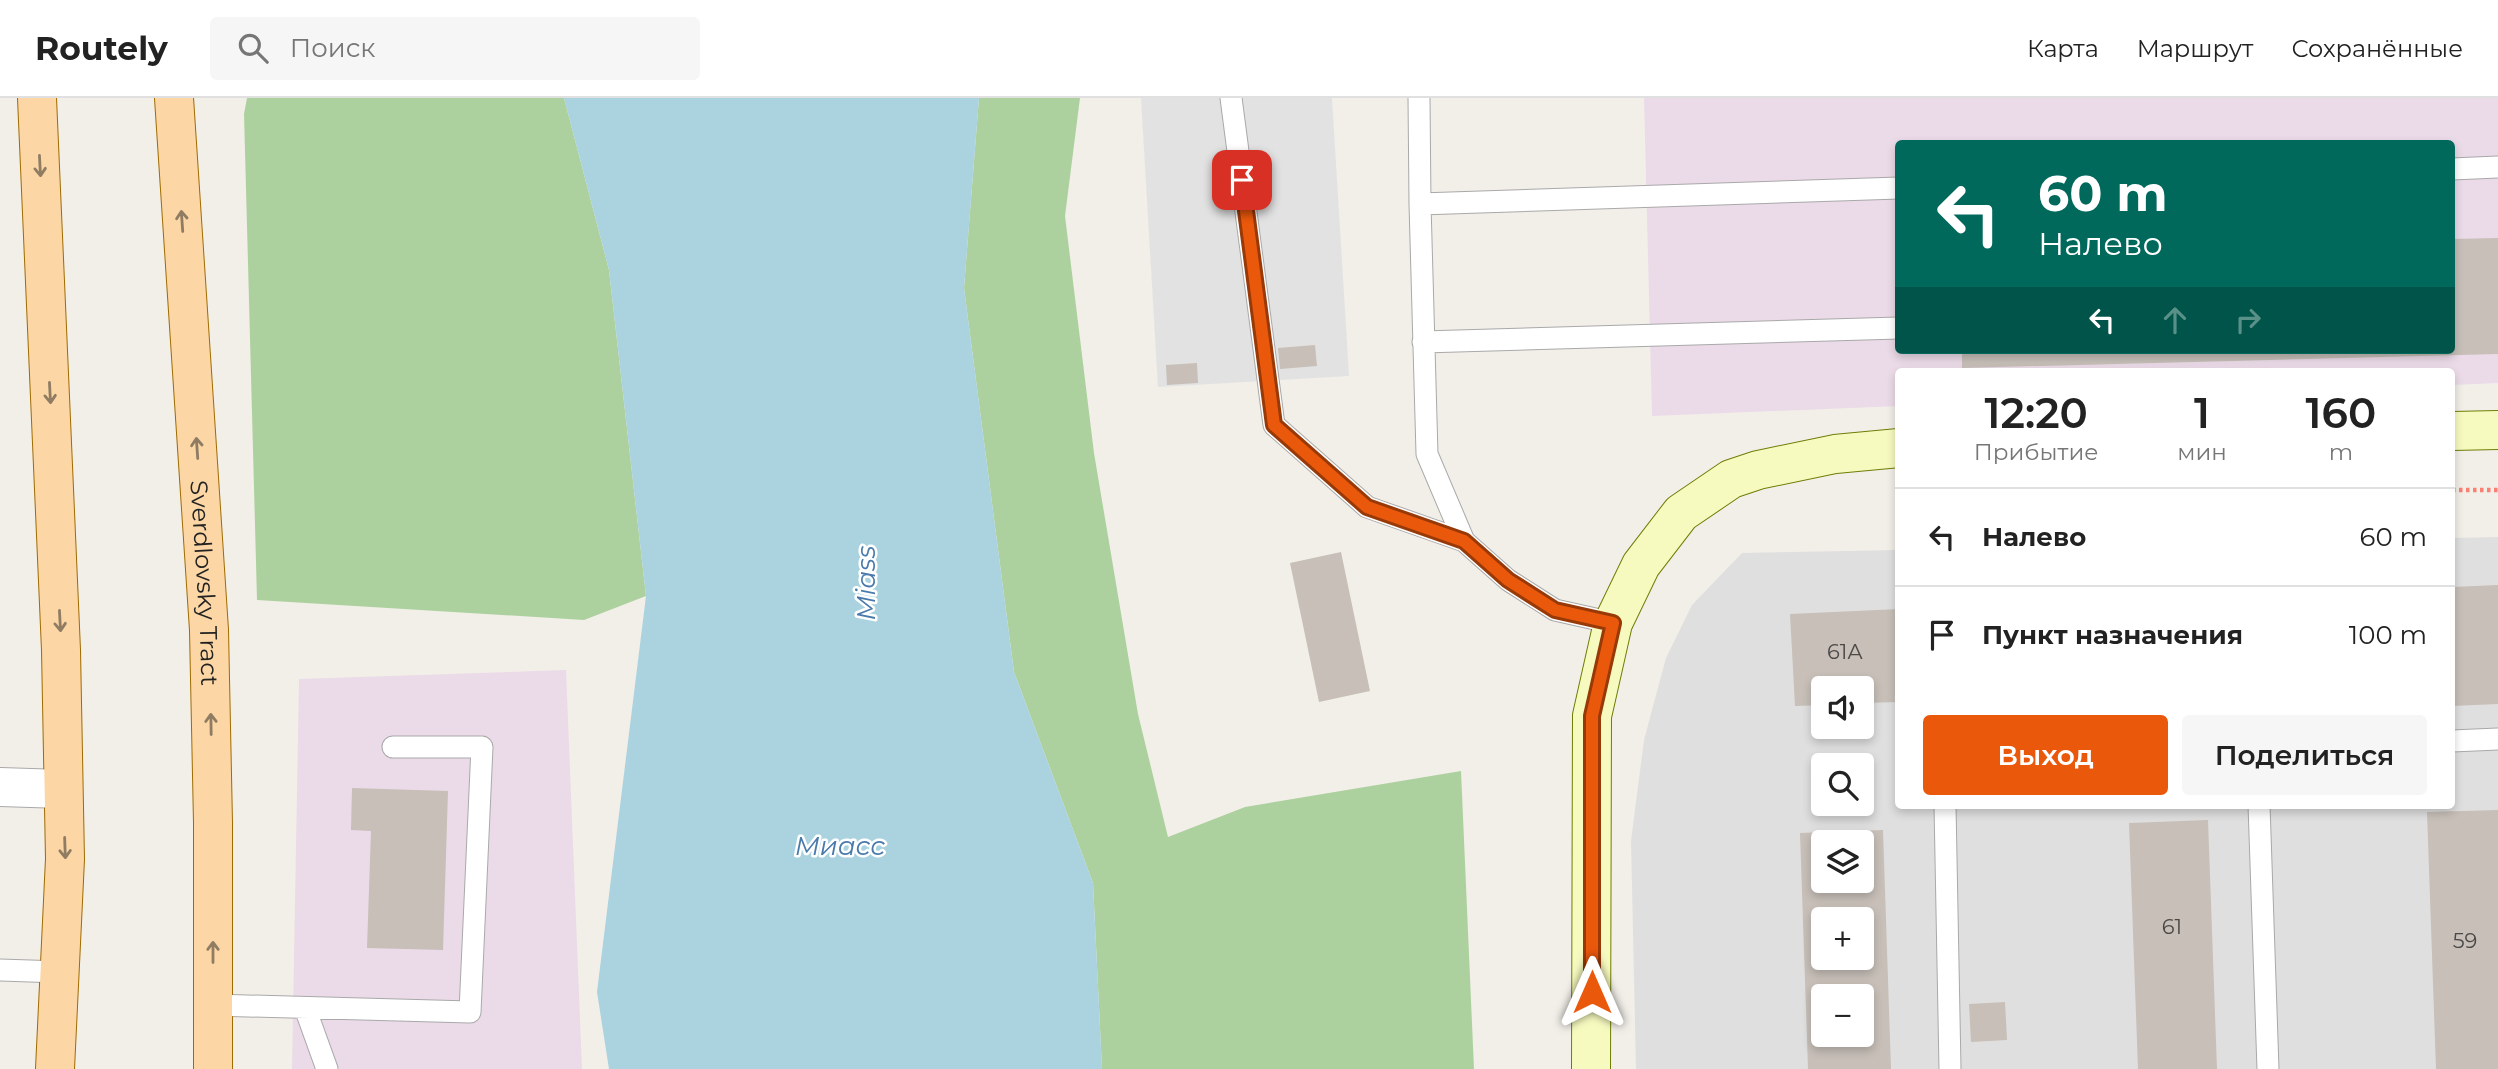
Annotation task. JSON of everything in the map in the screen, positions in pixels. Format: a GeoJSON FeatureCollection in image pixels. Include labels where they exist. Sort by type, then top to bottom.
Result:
{"type":"FeatureCollection","features":[{"type":"Feature","properties":{"kind":"main road"},"geometry":{"type":"LineString","coordinates":[[37,98],[61,650],[65,859],[55,1069]]}},
{"type":"Feature","properties":{"kind":"main road","name":"Sverdlovsky Tract"},"geometry":{"type":"LineString","coordinates":[[174,98],[209,630],[213,823],[213,1069]]}},
{"type":"Feature","properties":{"kind":"main road"},"geometry":{"type":"LineString","coordinates":[[2455,431],[2498,430]]}},
{"type":"Feature","properties":{"kind":"main road"},"geometry":{"type":"LineString","coordinates":[[1591,1069],[1592,716],[1613,623],[1641,565],[1681,513],[1731,479],[1758,470],[1835,454],[1895,448]]}},
{"type":"Feature","properties":{"kind":"street"},"geometry":{"type":"LineString","coordinates":[[0,788],[62,789]]}},
{"type":"Feature","properties":{"kind":"lane"},"geometry":{"type":"LineString","coordinates":[[1231,98],[1274,425],[1367,507],[1464,541],[1508,580],[1555,610],[1613,623]]}},
{"type":"Feature","properties":{"kind":"lane"},"geometry":{"type":"LineString","coordinates":[[1419,98],[1427,454],[1464,541]]}},
{"type":"Feature","properties":{"kind":"lane"},"geometry":{"type":"LineString","coordinates":[[2455,169],[2498,167]]}},
{"type":"Feature","properties":{"kind":"lane"},"geometry":{"type":"LineString","coordinates":[[1420,204],[1895,188]]}},
{"type":"Feature","properties":{"kind":"lane"},"geometry":{"type":"LineString","coordinates":[[1423,342],[1895,328]]}},
{"type":"Feature","properties":{"kind":"lane"},"geometry":{"type":"LineString","coordinates":[[2455,741],[2498,739]]}},
{"type":"Feature","properties":{"kind":"lane"},"geometry":{"type":"LineString","coordinates":[[213,1005],[470,1012],[482,747],[393,747]]}},
{"type":"Feature","properties":{"kind":"lane"},"geometry":{"type":"LineString","coordinates":[[1945,809],[1950,1069]]}},
{"type":"Feature","properties":{"kind":"lane"},"geometry":{"type":"LineString","coordinates":[[2259,809],[2268,1069]]}},
{"type":"Feature","properties":{"kind":"lane"},"geometry":{"type":"LineString","coordinates":[[0,971],[60,972]]}},
{"type":"Feature","properties":{"kind":"lane"},"geometry":{"type":"LineString","coordinates":[[305,1008],[327,1069]]}},
{"type":"Feature","properties":{"kind":"path"},"geometry":{"type":"LineString","coordinates":[[2455,491],[2498,490]]}},
{"type":"Feature","properties":{"kind":"shaded area"},"geometry":{"type":"Polygon","coordinates":[[[1141,98],[1332,98],[1349,376],[1158,387],[1141,98]]]}},
{"type":"Feature","properties":{"kind":"shaded area"},"geometry":{"type":"Polygon","coordinates":[[[1644,98],[2498,98],[2498,383],[2455,385],[2455,368],[1895,368],[1895,406],[1652,416],[1644,98]]]}},
{"type":"Feature","properties":{"kind":"shaded area"},"geometry":{"type":"Polygon","coordinates":[[[2498,537],[2498,1069],[1636,1069],[1631,841],[1644,740],[1666,658],[1692,605],[1742,553],[1895,550],[1895,809],[2455,809],[2455,538],[2498,537]]]}},
{"type":"Feature","properties":{"kind":"shaded area"},"geometry":{"type":"Polygon","coordinates":[[[566,670],[582,1069],[292,1069],[299,679],[566,670]]]}},
{"type":"Feature","properties":{"kind":"green space"},"geometry":{"type":"Polygon","coordinates":[[[247,98],[564,98],[609,270],[646,596],[584,620],[257,600],[244,114],[247,98]]]}},
{"type":"Feature","properties":{"kind":"green space"},"geometry":{"type":"Polygon","coordinates":[[[979,98],[1080,98],[1065,216],[1094,453],[1138,714],[1168,837],[1245,807],[1461,771],[1474,1069],[1102,1069],[1093,883],[1014,672],[964,288],[979,98]]]}},
{"type":"Feature","properties":{"kind":"water","name":"Миасс"},"geometry":{"type":"Polygon","coordinates":[[[564,98],[979,98],[964,288],[1014,672],[1093,883],[1102,1069],[609,1069],[597,992],[646,596],[609,270],[564,98]]]}},
{"type":"Feature","properties":{"kind":"building"},"geometry":{"type":"Polygon","coordinates":[[[2498,238],[2498,354],[1962,368],[1962,354],[2455,354],[2455,239],[2498,238]]]}},
{"type":"Feature","properties":{"kind":"building"},"geometry":{"type":"Polygon","coordinates":[[[1315,345],[1317,366],[1280,369],[1278,348],[1315,345]]]}},
{"type":"Feature","properties":{"kind":"building"},"geometry":{"type":"Polygon","coordinates":[[[1197,363],[1198,383],[1167,385],[1166,365],[1197,363]]]}},
{"type":"Feature","properties":{"kind":"building"},"geometry":{"type":"Polygon","coordinates":[[[1341,552],[1370,691],[1319,702],[1290,563],[1341,552]]]}},
{"type":"Feature","properties":{"kind":"building"},"geometry":{"type":"Polygon","coordinates":[[[2498,585],[2498,704],[2455,706],[2455,587],[2498,585]]]}},
{"type":"Feature","properties":{"kind":"building"},"geometry":{"type":"Polygon","coordinates":[[[1895,609],[1895,702],[1874,703],[1874,676],[1811,676],[1811,705],[1795,706],[1790,614],[1895,609]]]}},
{"type":"Feature","properties":{"kind":"building"},"geometry":{"type":"Polygon","coordinates":[[[352,788],[448,791],[443,950],[367,948],[371,831],[351,830],[352,788]]]}},
{"type":"Feature","properties":{"kind":"building"},"geometry":{"type":"Polygon","coordinates":[[[2498,810],[2498,1069],[2436,1069],[2427,812],[2498,810]]]}},
{"type":"Feature","properties":{"kind":"building"},"geometry":{"type":"Polygon","coordinates":[[[2208,820],[2217,1069],[2138,1069],[2129,823],[2208,820]]]}},
{"type":"Feature","properties":{"kind":"building"},"geometry":{"type":"Polygon","coordinates":[[[1874,830],[1883,830],[1891,1069],[1808,1069],[1800,833],[1811,833],[1811,893],[1874,893],[1874,830]]]}},
{"type":"Feature","properties":{"kind":"building"},"geometry":{"type":"Polygon","coordinates":[[[2005,1002],[2007,1040],[1971,1042],[1969,1004],[2005,1002]]]}},
{"type":"Feature","properties":{"kind":"route"},"geometry":{"type":"LineString","coordinates":[[1242,180],[1274,425],[1367,507],[1464,541],[1508,580],[1555,610],[1613,623],[1592,716],[1592,992]]}},
{"type":"Feature","properties":{"kind":"water label","name":"Miass"},"geometry":{"type":"Point","coordinates":[866,583]}}]}
